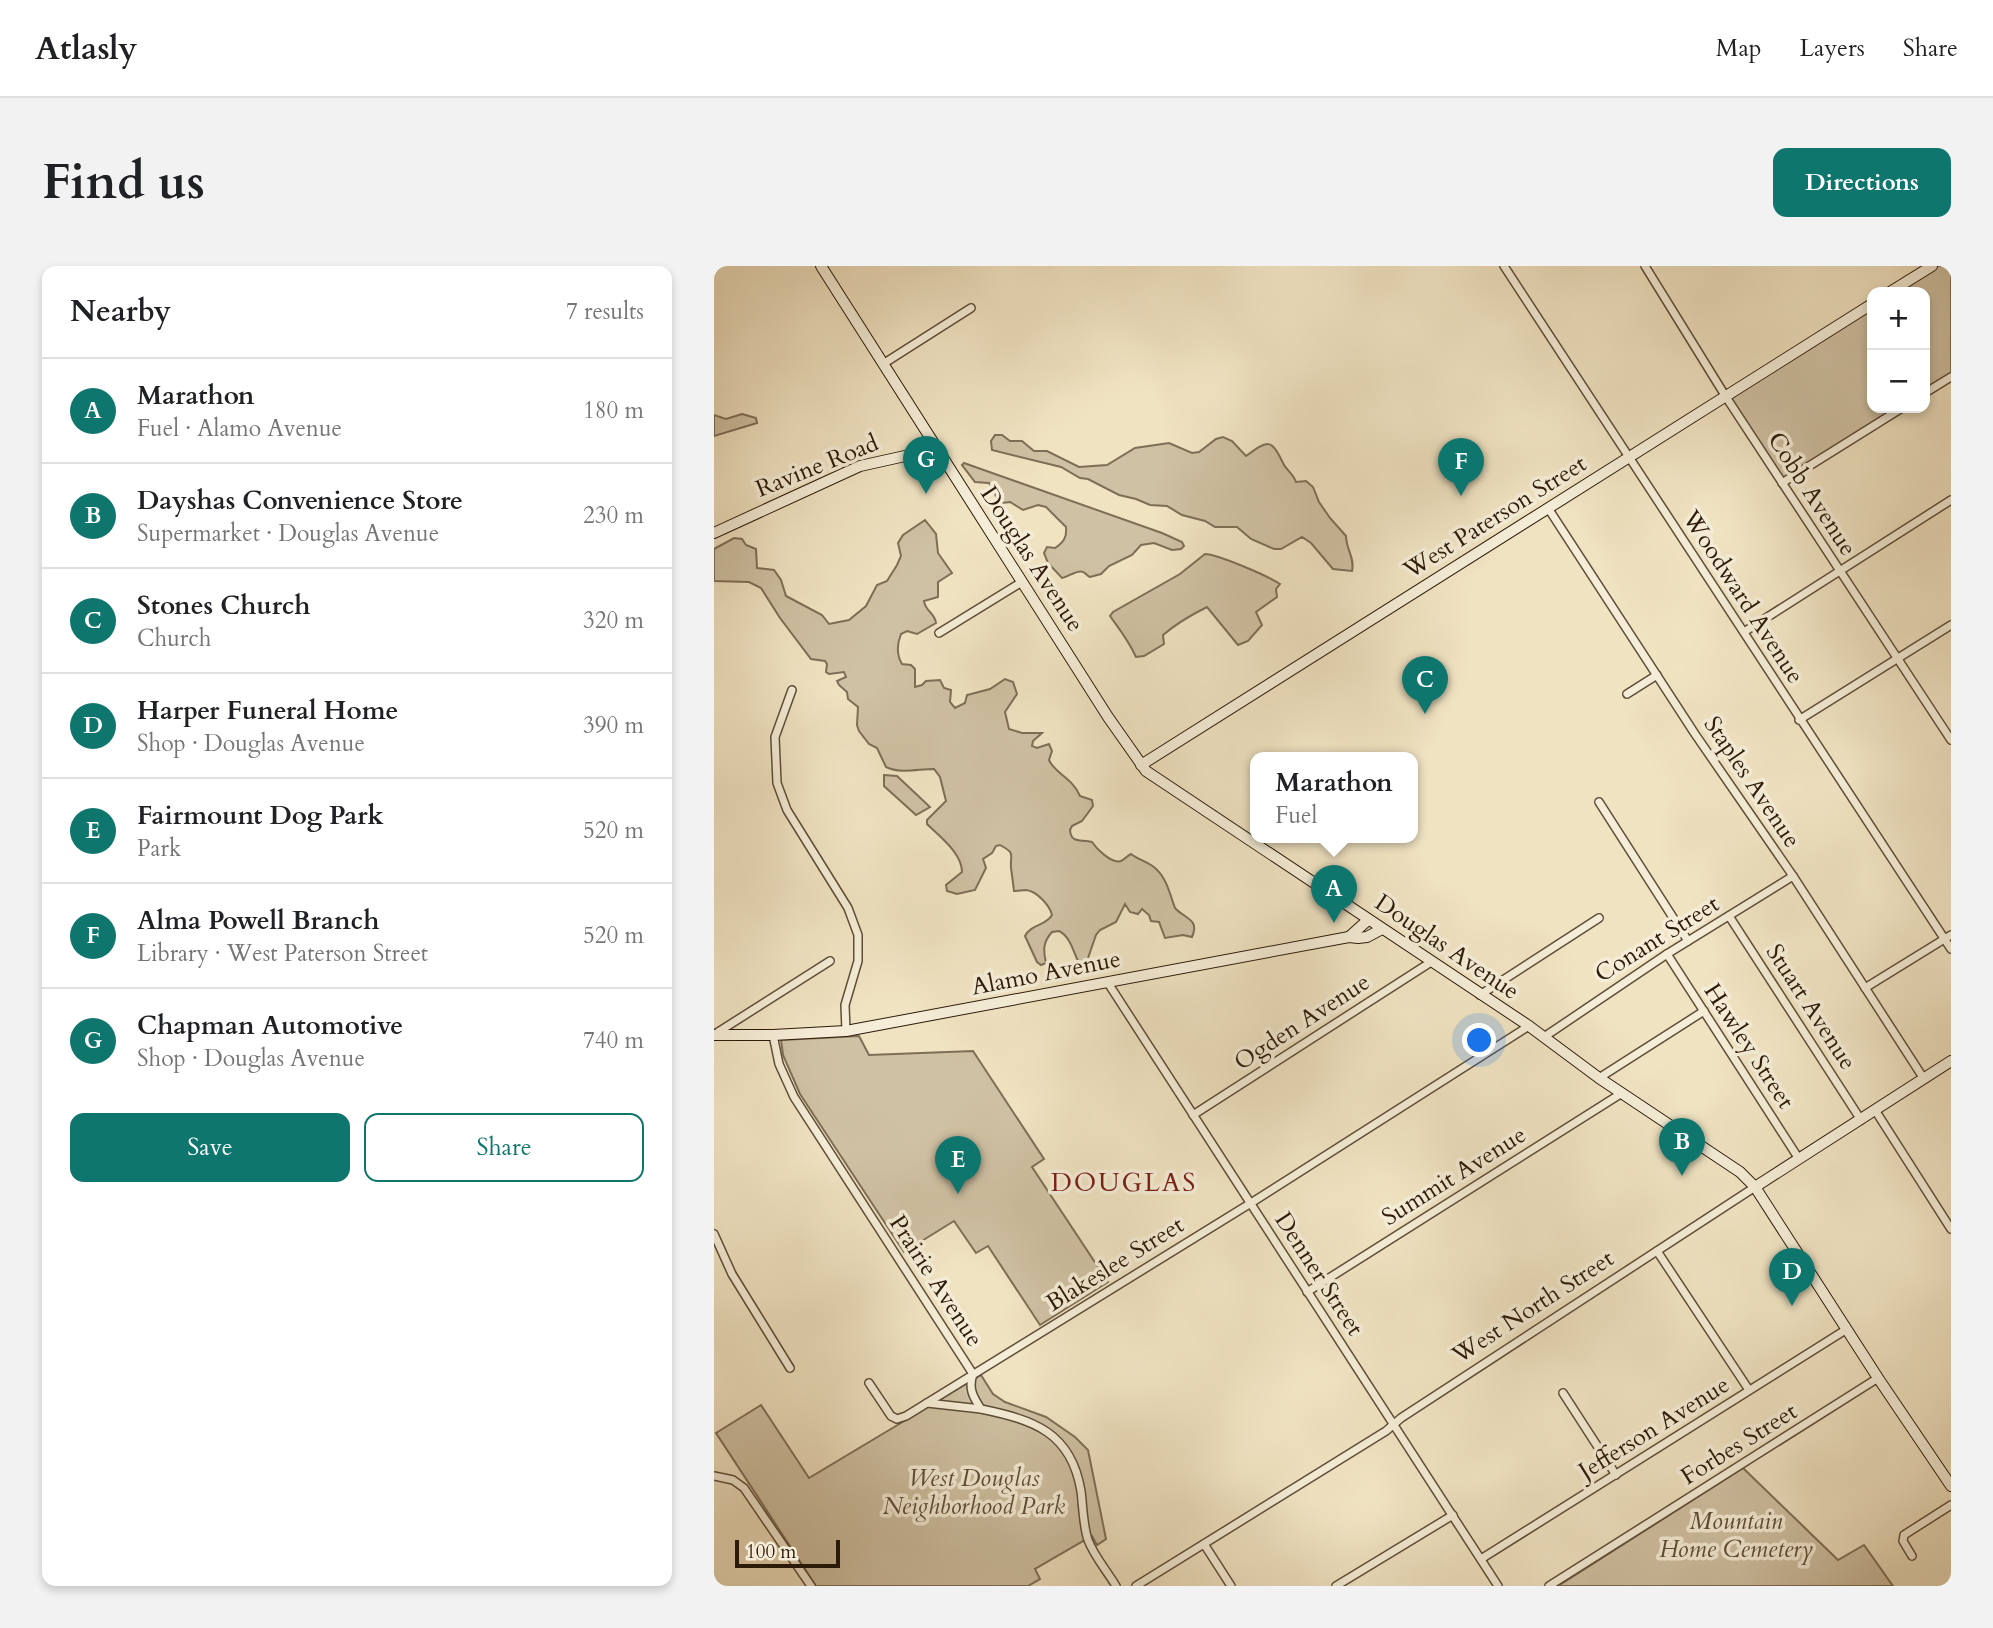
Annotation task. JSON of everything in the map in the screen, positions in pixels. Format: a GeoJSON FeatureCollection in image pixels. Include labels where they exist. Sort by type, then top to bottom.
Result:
{"type":"FeatureCollection","features":[{"type":"Feature","properties":{"kind":"street","name":"Douglas Avenue"},"geometry":{"type":"LineString","coordinates":[[821,266],[939,454],[1141,765],[1153,778],[1250,842]]}},
{"type":"Feature","properties":{"kind":"street","name":"Woodward Avenue"},"geometry":{"type":"LineString","coordinates":[[1504,266],[1799,720],[1948,937],[1951,949]]}},
{"type":"Feature","properties":{"kind":"street","name":"Cobb Avenue"},"geometry":{"type":"LineString","coordinates":[[1645,266],[1726,397],[1951,740]]}},
{"type":"Feature","properties":{"kind":"street"},"geometry":{"type":"LineString","coordinates":[[1898,287],[1931,266]]}},
{"type":"Feature","properties":{"kind":"street","name":"West Paterson Street"},"geometry":{"type":"LineString","coordinates":[[1141,765],[1867,307]]}},
{"type":"Feature","properties":{"kind":"street"},"geometry":{"type":"LineString","coordinates":[[883,364],[971,308]]}},
{"type":"Feature","properties":{"kind":"street"},"geometry":{"type":"LineString","coordinates":[[1930,390],[1951,377]]}},
{"type":"Feature","properties":{"kind":"street"},"geometry":{"type":"LineString","coordinates":[[1782,483],[1894,413]]}},
{"type":"Feature","properties":{"kind":"street","name":"Ravine Road"},"geometry":{"type":"LineString","coordinates":[[714,533],[867,463],[923,452],[939,454]]}},
{"type":"Feature","properties":{"kind":"street"},"geometry":{"type":"LineString","coordinates":[[1744,632],[1951,500]]}},
{"type":"Feature","properties":{"kind":"street","name":"Staples Avenue"},"geometry":{"type":"LineString","coordinates":[[1548,508],[1695,734],[1793,876],[1924,1079]]}},
{"type":"Feature","properties":{"kind":"street"},"geometry":{"type":"LineString","coordinates":[[939,633],[1022,582]]}},
{"type":"Feature","properties":{"kind":"street"},"geometry":{"type":"LineString","coordinates":[[1799,720],[1951,625]]}},
{"type":"Feature","properties":{"kind":"street"},"geometry":{"type":"LineString","coordinates":[[1627,694],[1657,675]]}},
{"type":"Feature","properties":{"kind":"street"},"geometry":{"type":"LineString","coordinates":[[792,690],[775,737],[776,783],[787,810],[848,908],[858,936],[858,961],[845,1005],[846,1031]]}},
{"type":"Feature","properties":{"kind":"street"},"geometry":{"type":"LineString","coordinates":[[1599,802],[1688,941]]}},
{"type":"Feature","properties":{"kind":"street","name":"Douglas Avenue"},"geometry":{"type":"LineString","coordinates":[[1251,843],[1529,1026],[1622,1093],[1721,1158],[1755,1187],[1948,1483],[1951,1492]]}},
{"type":"Feature","properties":{"kind":"street","name":"Conant Street"},"geometry":{"type":"LineString","coordinates":[[1544,1037],[1667,954],[1793,876]]}},
{"type":"Feature","properties":{"kind":"street","name":"Stuart Avenue"},"geometry":{"type":"LineString","coordinates":[[1728,916],[1861,1120]]}},
{"type":"Feature","properties":{"kind":"street"},"geometry":{"type":"LineString","coordinates":[[1480,995],[1599,918]]}},
{"type":"Feature","properties":{"kind":"street"},"geometry":{"type":"LineString","coordinates":[[1349,937],[1368,920]]}},
{"type":"Feature","properties":{"kind":"street","name":"Alamo Avenue"},"geometry":{"type":"LineString","coordinates":[[714,1034],[773,1035],[846,1031],[1349,937],[1358,939],[1381,929]]}},
{"type":"Feature","properties":{"kind":"street"},"geometry":{"type":"LineString","coordinates":[[1865,988],[1948,937]]}},
{"type":"Feature","properties":{"kind":"street","name":"Hawley Street"},"geometry":{"type":"LineString","coordinates":[[1667,954],[1799,1159]]}},
{"type":"Feature","properties":{"kind":"street"},"geometry":{"type":"LineString","coordinates":[[714,1034],[830,961]]}},
{"type":"Feature","properties":{"kind":"street","name":"Ogden Avenue"},"geometry":{"type":"LineString","coordinates":[[1193,1115],[1431,962]]}},
{"type":"Feature","properties":{"kind":"street","name":"Denner Street"},"geometry":{"type":"LineString","coordinates":[[1108,983],[1498,1586]]}},
{"type":"Feature","properties":{"kind":"street"},"geometry":{"type":"LineString","coordinates":[[1599,1077],[1703,1011]]}},
{"type":"Feature","properties":{"kind":"street","name":"Blakeslee Street"},"geometry":{"type":"LineString","coordinates":[[869,1383],[891,1416],[897,1419],[906,1416],[1251,1203],[1529,1026]]}},
{"type":"Feature","properties":{"kind":"street","name":"Prairie Avenue"},"geometry":{"type":"LineString","coordinates":[[773,1035],[779,1064],[794,1097],[973,1374],[972,1394],[981,1409]]}},
{"type":"Feature","properties":{"kind":"street","name":"West North Street"},"geometry":{"type":"LineString","coordinates":[[1136,1586],[1393,1424],[1951,1061]]}},
{"type":"Feature","properties":{"kind":"street","name":"Summit Avenue"},"geometry":{"type":"LineString","coordinates":[[1307,1292],[1622,1093]]}},
{"type":"Feature","properties":{"kind":"street"},"geometry":{"type":"LineString","coordinates":[[1875,1110],[1951,1229]]}},
{"type":"Feature","properties":{"kind":"street"},"geometry":{"type":"LineString","coordinates":[[714,1234],[732,1274],[790,1368]]}},
{"type":"Feature","properties":{"kind":"street"},"geometry":{"type":"LineString","coordinates":[[1657,1251],[1749,1390]]}},
{"type":"Feature","properties":{"kind":"street","name":"Jefferson Avenue"},"geometry":{"type":"LineString","coordinates":[[1481,1559],[1847,1329]]}},
{"type":"Feature","properties":{"kind":"street","name":"Forbes Street"},"geometry":{"type":"LineString","coordinates":[[1549,1586],[1878,1378]]}},
{"type":"Feature","properties":{"kind":"street"},"geometry":{"type":"LineString","coordinates":[[1563,1393],[1616,1475]]}},
{"type":"Feature","properties":{"kind":"street"},"geometry":{"type":"LineString","coordinates":[[928,1403],[981,1409],[1030,1422],[1062,1444],[1075,1465],[1078,1476],[1087,1539],[1116,1586]]}},
{"type":"Feature","properties":{"kind":"street"},"geometry":{"type":"LineString","coordinates":[[714,1476],[725,1476],[738,1483],[751,1497],[811,1586]]}},
{"type":"Feature","properties":{"kind":"street"},"geometry":{"type":"LineString","coordinates":[[1912,1556],[1903,1541],[1904,1535],[1951,1505]]}},
{"type":"Feature","properties":{"kind":"street"},"geometry":{"type":"LineString","coordinates":[[1336,1586],[1453,1515]]}},
{"type":"Feature","properties":{"kind":"street"},"geometry":{"type":"LineString","coordinates":[[1204,1544],[1231,1586]]}},
{"type":"Feature","properties":{"kind":"green space"},"geometry":{"type":"Polygon","coordinates":[[[1932,266],[1951,266],[1951,377],[1930,390],[1930,287],[1899,287],[1932,266]]]}},
{"type":"Feature","properties":{"kind":"green space"},"geometry":{"type":"Polygon","coordinates":[[[1867,307],[1867,413],[1894,413],[1782,483],[1726,397],[1867,307]]]}},
{"type":"Feature","properties":{"kind":"green space"},"geometry":{"type":"Polygon","coordinates":[[[742,414],[756,418],[757,423],[714,436],[714,415],[726,419],[742,414]]]}},
{"type":"Feature","properties":{"kind":"green space"},"geometry":{"type":"Polygon","coordinates":[[[995,435],[1002,435],[1010,441],[1022,441],[1034,451],[1047,451],[1079,467],[1107,465],[1135,448],[1169,443],[1192,453],[1199,452],[1223,437],[1232,441],[1246,456],[1268,444],[1275,449],[1296,482],[1306,481],[1313,487],[1319,502],[1346,536],[1352,571],[1333,569],[1311,543],[1302,537],[1281,549],[1274,549],[1251,539],[1237,527],[1215,527],[1205,521],[1182,515],[1167,506],[1150,505],[1119,495],[1061,467],[992,450],[991,441],[995,435]]]}},
{"type":"Feature","properties":{"kind":"green space"},"geometry":{"type":"Polygon","coordinates":[[[964,463],[1162,533],[1182,542],[1184,546],[1172,550],[1154,543],[1141,545],[1132,555],[1109,566],[1101,574],[1090,577],[1081,571],[1062,578],[1048,563],[1044,553],[1047,547],[1055,548],[1063,541],[1066,527],[1046,507],[1038,505],[1023,510],[1010,502],[1002,503],[997,500],[989,483],[975,482],[962,465],[964,463]]]}},
{"type":"Feature","properties":{"kind":"green space"},"geometry":{"type":"Polygon","coordinates":[[[925,520],[936,534],[938,553],[952,573],[938,582],[938,597],[924,601],[936,623],[917,634],[907,631],[901,634],[899,657],[902,664],[911,665],[915,669],[915,687],[926,681],[940,680],[944,688],[951,690],[950,702],[955,708],[965,703],[967,695],[990,689],[1005,679],[1013,682],[1017,694],[1005,712],[1009,729],[1022,733],[1042,733],[1033,741],[1032,746],[1037,748],[1049,744],[1052,751],[1049,760],[1055,769],[1073,784],[1080,796],[1092,800],[1093,806],[1082,821],[1072,826],[1072,837],[1092,842],[1113,860],[1121,861],[1131,854],[1155,868],[1165,882],[1175,908],[1193,923],[1192,937],[1183,935],[1165,938],[1159,922],[1151,921],[1142,909],[1138,914],[1130,912],[1125,904],[1116,922],[1096,935],[1087,961],[1079,963],[1069,941],[1059,931],[1052,932],[1047,939],[1044,950],[1046,963],[1041,965],[1025,936],[1031,929],[1049,919],[1051,911],[1034,893],[1026,890],[1014,891],[1010,852],[1000,845],[996,846],[992,853],[983,859],[986,868],[975,890],[957,894],[947,891],[946,885],[962,872],[954,852],[927,824],[927,820],[946,801],[940,777],[934,769],[904,771],[886,767],[877,748],[869,744],[859,731],[858,707],[848,699],[847,692],[837,681],[846,677],[844,672],[829,674],[826,672],[825,661],[811,659],[761,588],[749,582],[714,581],[714,549],[734,538],[742,539],[746,545],[756,549],[757,568],[774,570],[781,580],[786,596],[822,615],[829,624],[849,620],[866,606],[877,585],[887,581],[901,556],[898,543],[903,535],[925,520]]]}},
{"type":"Feature","properties":{"kind":"green space"},"geometry":{"type":"Polygon","coordinates":[[[1205,554],[1242,566],[1280,584],[1276,589],[1277,597],[1256,612],[1262,625],[1248,641],[1238,645],[1207,607],[1163,635],[1164,644],[1144,656],[1136,657],[1110,616],[1180,574],[1205,554]]]}},
{"type":"Feature","properties":{"kind":"green space"},"geometry":{"type":"Polygon","coordinates":[[[884,775],[897,776],[930,807],[916,815],[884,786],[884,775]]]}},
{"type":"Feature","properties":{"kind":"green space"},"geometry":{"type":"Polygon","coordinates":[[[859,1036],[869,1055],[973,1051],[1044,1159],[1032,1167],[1108,1282],[1040,1325],[988,1246],[976,1253],[954,1221],[904,1252],[800,1094],[783,1055],[781,1040],[859,1036]]]}},
{"type":"Feature","properties":{"kind":"green space","name":"West Douglas Neighborhood Park"},"geometry":{"type":"Polygon","coordinates":[[[981,1375],[993,1394],[1005,1402],[1046,1417],[1075,1437],[1088,1450],[1106,1539],[1097,1545],[1092,1536],[1035,1569],[1040,1579],[1028,1586],[816,1586],[716,1433],[761,1405],[809,1478],[981,1375]]]}},
{"type":"Feature","properties":{"kind":"green space","name":"Mountain Home Cemetery"},"geometry":{"type":"Polygon","coordinates":[[[1743,1468],[1838,1560],[1864,1545],[1893,1586],[1558,1586],[1743,1468]]]}},
{"type":"Feature","properties":{"kind":"place","name":"Chapman Automotive"},"geometry":{"type":"Point","coordinates":[926,494]}},
{"type":"Feature","properties":{"kind":"place","name":"Alma Powell Branch"},"geometry":{"type":"Point","coordinates":[1461,496]}},
{"type":"Feature","properties":{"kind":"place","name":"Stones Church"},"geometry":{"type":"Point","coordinates":[1425,714]}},
{"type":"Feature","properties":{"kind":"place","name":"Marathon"},"geometry":{"type":"Point","coordinates":[1334,923]}},
{"type":"Feature","properties":{"kind":"place","name":"Dayshas Convenience Store"},"geometry":{"type":"Point","coordinates":[1682,1176]}},
{"type":"Feature","properties":{"kind":"place","name":"Fairmount Dog Park"},"geometry":{"type":"Point","coordinates":[958,1194]}},
{"type":"Feature","properties":{"kind":"place","name":"Harper Funeral Home"},"geometry":{"type":"Point","coordinates":[1792,1306]}},
{"type":"Feature","properties":{"kind":"district","name":"DOUGLAS"},"geometry":{"type":"Point","coordinates":[1124,1182]}}]}
